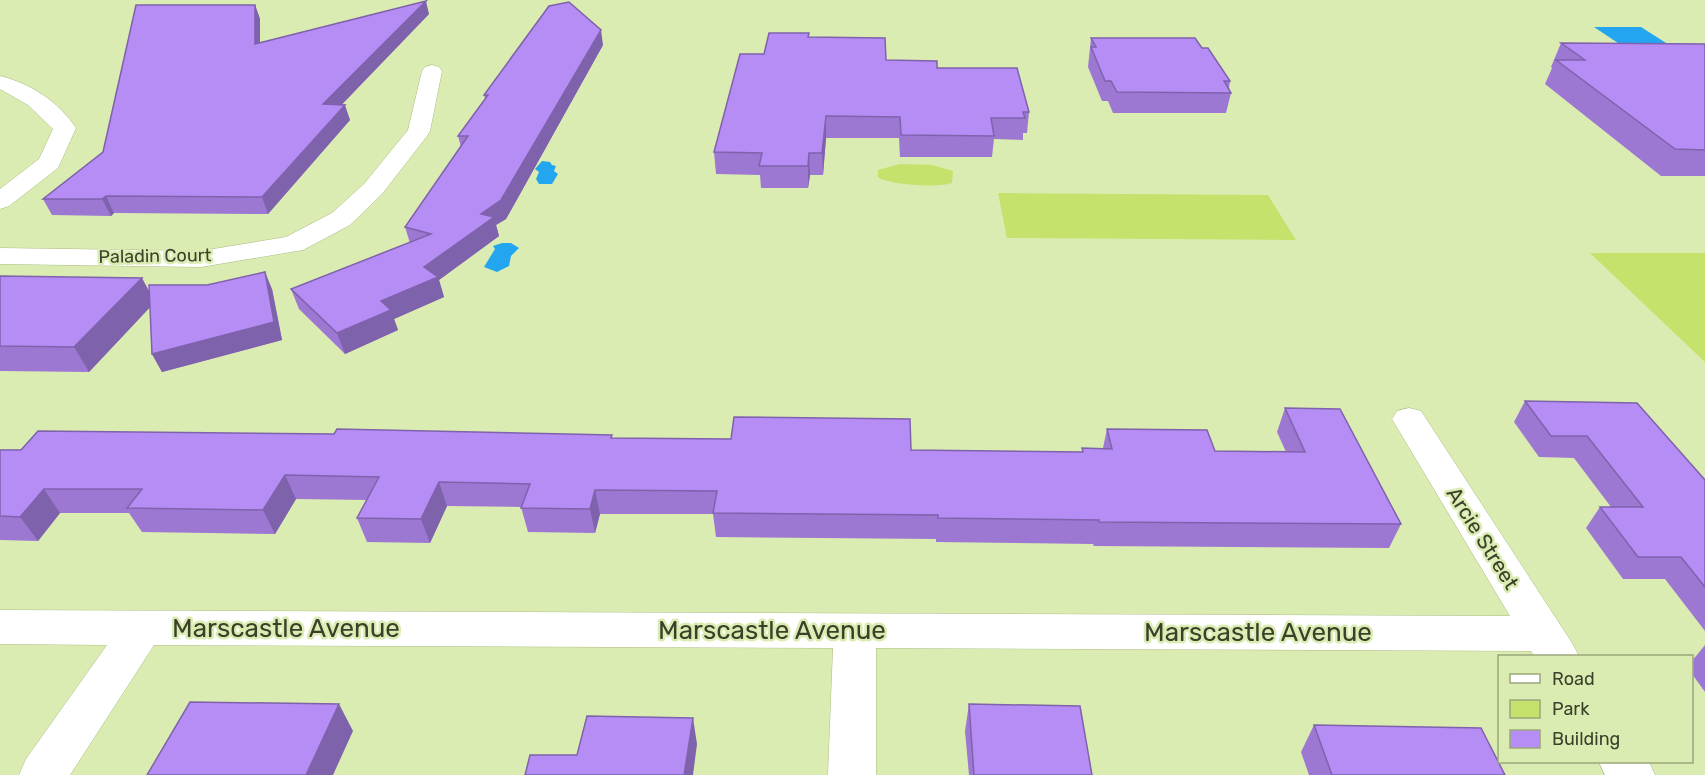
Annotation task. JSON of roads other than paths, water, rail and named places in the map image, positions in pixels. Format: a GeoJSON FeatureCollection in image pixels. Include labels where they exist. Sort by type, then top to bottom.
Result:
{"type":"FeatureCollection","features":[{"type":"Feature","properties":{"kind":"street","name":"Paladin Court"},"geometry":{"type":"LineString","coordinates":[[0,256],[201,259],[293,244],[341,219],[373,189],[418,131],[432,71]]}},
{"type":"Feature","properties":{"kind":"street"},"geometry":{"type":"LineString","coordinates":[[0,201],[49,163],[65,128],[52,112],[7,84]]}},
{"type":"Feature","properties":{"kind":"street","name":"Arcie Street"},"geometry":{"type":"LineString","coordinates":[[1408,419],[1550,645]]}},
{"type":"Feature","properties":{"kind":"street","name":"Marscastle Avenue"},"geometry":{"type":"LineString","coordinates":[[0,627],[855,631],[1550,645]]}},
{"type":"Feature","properties":{"kind":"street"},"geometry":{"type":"LineString","coordinates":[[43,775],[142,628]]}},
{"type":"Feature","properties":{"kind":"street"},"geometry":{"type":"LineString","coordinates":[[852,775],[855,631]]}},
{"type":"Feature","properties":{"kind":"water"},"geometry":{"type":"Polygon","coordinates":[[[1594,27],[1641,27],[1688,57],[1639,57],[1594,27]]]}},
{"type":"Feature","properties":{"kind":"water"},"geometry":{"type":"Polygon","coordinates":[[[542,161],[556,166],[554,171],[558,174],[552,184],[539,184],[536,179],[539,172],[535,169],[542,161]]]}},
{"type":"Feature","properties":{"kind":"water"},"geometry":{"type":"Polygon","coordinates":[[[511,243],[519,248],[511,256],[509,266],[497,272],[484,267],[495,249],[493,246],[511,243]]]}}]}
